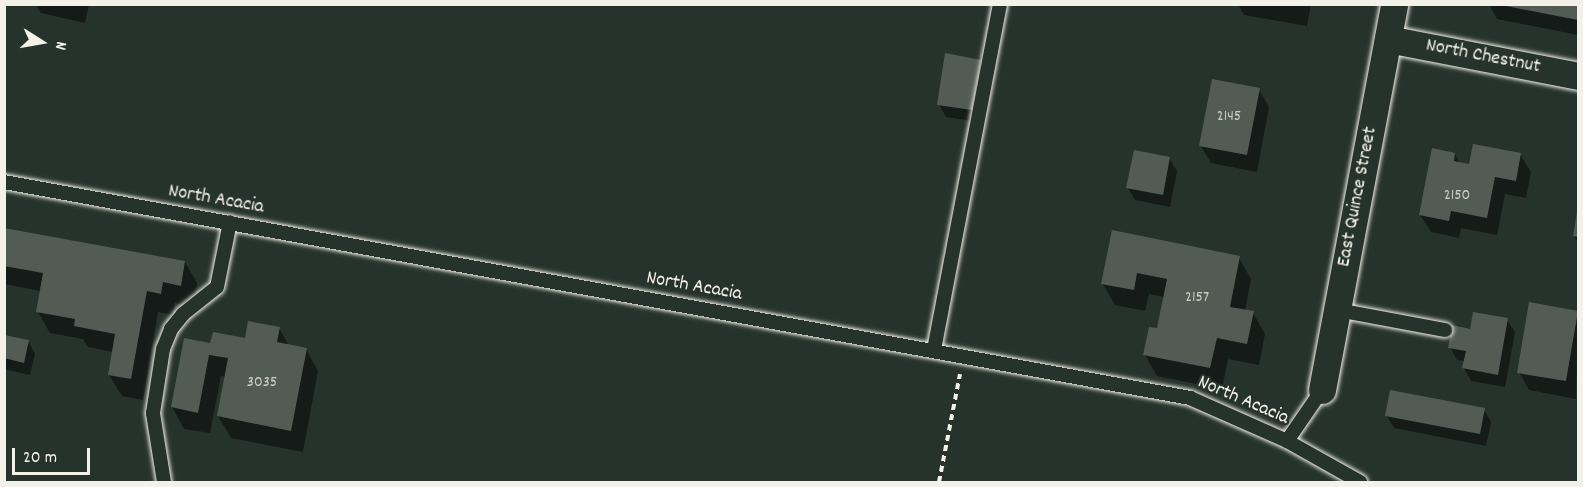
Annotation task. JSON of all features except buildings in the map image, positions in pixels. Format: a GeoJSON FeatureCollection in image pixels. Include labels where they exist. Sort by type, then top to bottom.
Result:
{"type":"FeatureCollection","features":[{"type":"Feature","properties":{"kind":"street","name":"East Quince Street"},"geometry":{"type":"LineString","coordinates":[[1322,390],[1394,4]]}},
{"type":"Feature","properties":{"kind":"street","name":"North Chestnut"},"geometry":{"type":"LineString","coordinates":[[1388,39],[1578,76]]}},
{"type":"Feature","properties":{"kind":"lane"},"geometry":{"type":"LineString","coordinates":[[934,350],[1000,4]]}},
{"type":"Feature","properties":{"kind":"lane","name":"North Acacia"},"geometry":{"type":"LineString","coordinates":[[4,182],[1190,398],[1287,441],[1360,483]]}},
{"type":"Feature","properties":{"kind":"lane"},"geometry":{"type":"LineString","coordinates":[[164,483],[153,412],[163,349],[171,329],[183,314],[217,287],[230,222]]}},
{"type":"Feature","properties":{"kind":"lane"},"geometry":{"type":"LineString","coordinates":[[1336,310],[1445,330]]}},
{"type":"Feature","properties":{"kind":"lane"},"geometry":{"type":"LineString","coordinates":[[1287,441],[1322,390]]}},
{"type":"Feature","properties":{"kind":"path"},"geometry":{"type":"LineString","coordinates":[[939,483],[964,356]]}}]}
